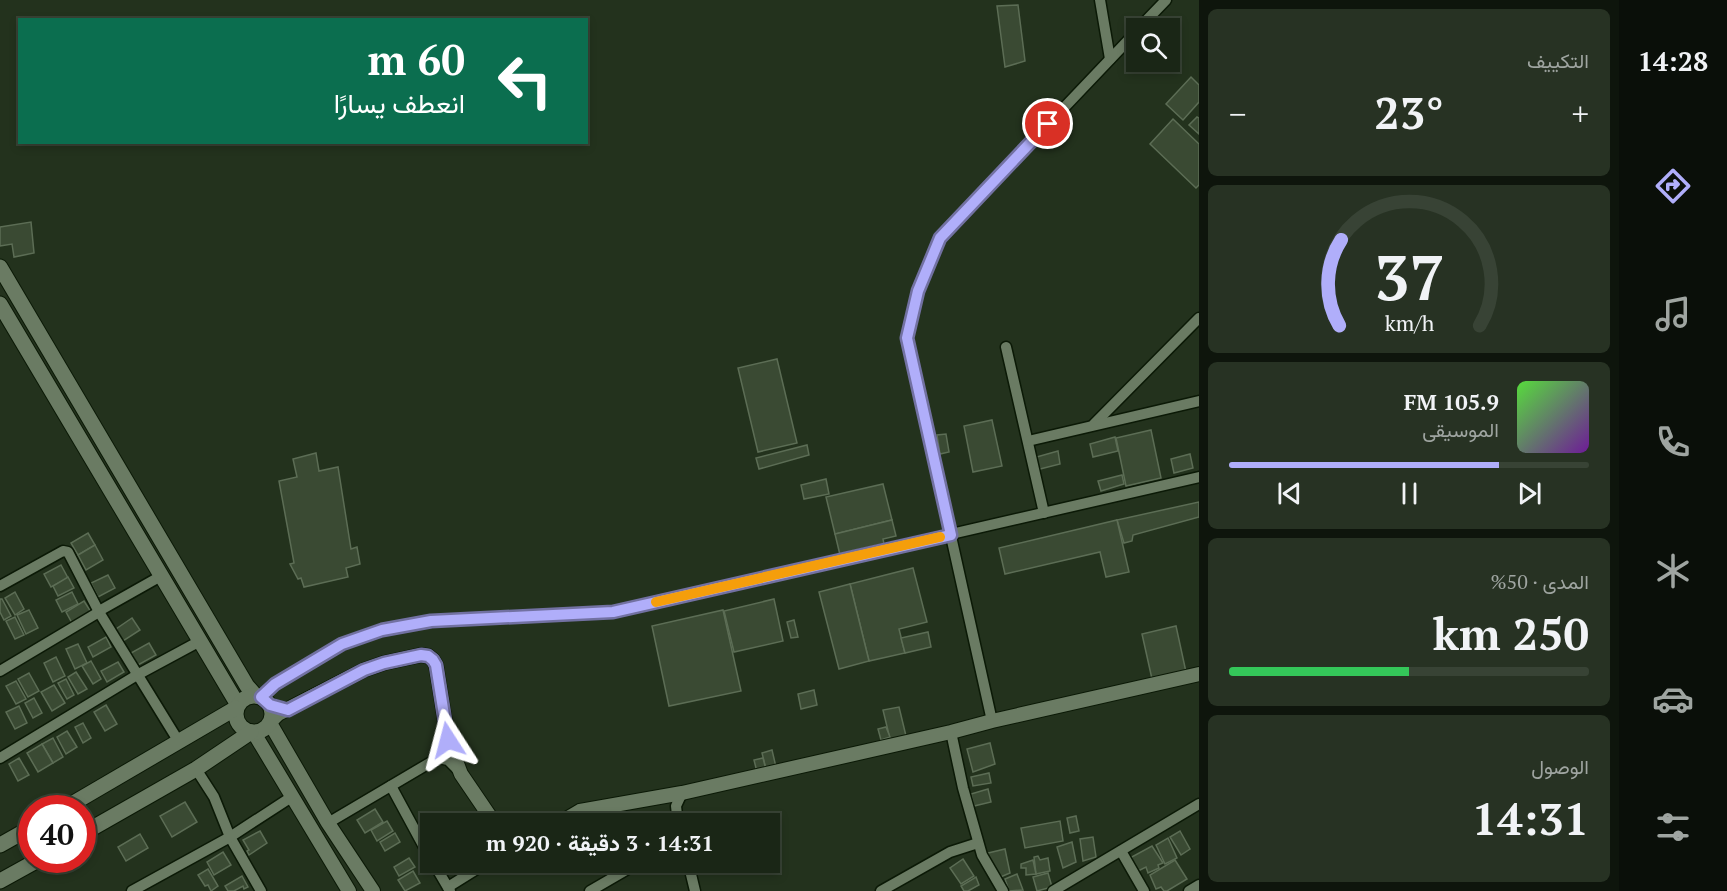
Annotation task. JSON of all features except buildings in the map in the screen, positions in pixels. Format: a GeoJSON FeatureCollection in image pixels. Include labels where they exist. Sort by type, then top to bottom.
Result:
{"type":"FeatureCollection","features":[{"type":"Feature","properties":{"kind":"main road"},"geometry":{"type":"LineString","coordinates":[[0,267],[247,686],[266,708],[263,730],[252,733],[196,769],[96,826]]}},
{"type":"Feature","properties":{"kind":"main road"},"geometry":{"type":"LineString","coordinates":[[0,304],[200,641],[237,707],[238,724],[252,733]]}},
{"type":"Feature","properties":{"kind":"main road"},"geometry":{"type":"LineString","coordinates":[[87,795],[237,707],[245,698],[266,708]]}},
{"type":"Feature","properties":{"kind":"main road"},"geometry":{"type":"LineString","coordinates":[[0,845],[18,835]]}},
{"type":"Feature","properties":{"kind":"main road"},"geometry":{"type":"LineString","coordinates":[[0,881],[18,871]]}},
{"type":"Feature","properties":{"kind":"street"},"geometry":{"type":"LineString","coordinates":[[1100,0],[1110,59]]}},
{"type":"Feature","properties":{"kind":"street"},"geometry":{"type":"LineString","coordinates":[[1149,18],[1166,0]]}},
{"type":"Feature","properties":{"kind":"street"},"geometry":{"type":"LineString","coordinates":[[992,721],[907,338],[918,291],[940,238],[1126,42]]}},
{"type":"Feature","properties":{"kind":"street"},"geometry":{"type":"LineString","coordinates":[[1093,425],[1198,321]]}},
{"type":"Feature","properties":{"kind":"street"},"geometry":{"type":"LineString","coordinates":[[1006,347],[1044,513]]}},
{"type":"Feature","properties":{"kind":"street"},"geometry":{"type":"LineString","coordinates":[[1028,441],[1199,401]]}},
{"type":"Feature","properties":{"kind":"street"},"geometry":{"type":"LineString","coordinates":[[373,891],[328,823],[266,708],[275,684],[342,644],[382,630],[431,621],[613,612],[1199,477]]}},
{"type":"Feature","properties":{"kind":"street"},"geometry":{"type":"LineString","coordinates":[[0,586],[63,551],[68,552],[99,611],[179,742]]}},
{"type":"Feature","properties":{"kind":"street"},"geometry":{"type":"LineString","coordinates":[[0,671],[161,576]]}},
{"type":"Feature","properties":{"kind":"street"},"geometry":{"type":"LineString","coordinates":[[0,758],[137,675],[200,641]]}},
{"type":"Feature","properties":{"kind":"street"},"geometry":{"type":"LineString","coordinates":[[266,708],[278,714],[364,670],[384,663],[421,655],[428,656],[436,665],[448,740],[461,774]]}},
{"type":"Feature","properties":{"kind":"street"},"geometry":{"type":"LineString","coordinates":[[578,813],[682,793],[1199,674]]}},
{"type":"Feature","properties":{"kind":"street"},"geometry":{"type":"LineString","coordinates":[[951,732],[978,843],[982,855],[1003,891]]}},
{"type":"Feature","properties":{"kind":"street"},"geometry":{"type":"LineString","coordinates":[[252,733],[293,796],[349,891]]}},
{"type":"Feature","properties":{"kind":"street"},"geometry":{"type":"LineString","coordinates":[[328,823],[438,758],[448,760],[461,774],[488,813]]}},
{"type":"Feature","properties":{"kind":"street"},"geometry":{"type":"LineString","coordinates":[[196,769],[214,797],[230,837],[261,891]]}},
{"type":"Feature","properties":{"kind":"street"},"geometry":{"type":"LineString","coordinates":[[391,786],[420,840]]}},
{"type":"Feature","properties":{"kind":"street"},"geometry":{"type":"LineString","coordinates":[[677,813],[676,806],[682,793]]}},
{"type":"Feature","properties":{"kind":"street"},"geometry":{"type":"LineString","coordinates":[[132,891],[230,837],[293,796]]}},
{"type":"Feature","properties":{"kind":"street"},"geometry":{"type":"LineString","coordinates":[[1053,891],[1199,804]]}},
{"type":"Feature","properties":{"kind":"street"},"geometry":{"type":"LineString","coordinates":[[881,891],[950,852],[978,843]]}},
{"type":"Feature","properties":{"kind":"street"},"geometry":{"type":"LineString","coordinates":[[1121,851],[1144,891]]}},
{"type":"Feature","properties":{"kind":"street"},"geometry":{"type":"LineString","coordinates":[[440,873],[449,889],[472,873]]}},
{"type":"Feature","properties":{"kind":"street"},"geometry":{"type":"LineString","coordinates":[[590,891],[621,873]]}},
{"type":"Feature","properties":{"kind":"street"},"geometry":{"type":"LineString","coordinates":[[691,873],[695,891]]}},
{"type":"Feature","properties":{"kind":"street"},"geometry":{"type":"LineString","coordinates":[[1190,891],[1199,885]]}},
{"type":"Feature","properties":{"kind":"street"},"geometry":{"type":"LineString","coordinates":[[0,887],[2,891]]}},
{"type":"Feature","properties":{"kind":"slow traffic"},"geometry":{"type":"LineString","coordinates":[[656,602],[940,537]]}},
{"type":"Feature","properties":{"kind":"route"},"geometry":{"type":"LineString","coordinates":[[448,740],[436,665],[428,656],[421,655],[384,663],[364,670],[288,710],[270,705],[261,697],[275,684],[342,644],[382,630],[431,621],[613,612],[951,535],[907,338],[918,291],[940,238],[1048,124]]}}]}
